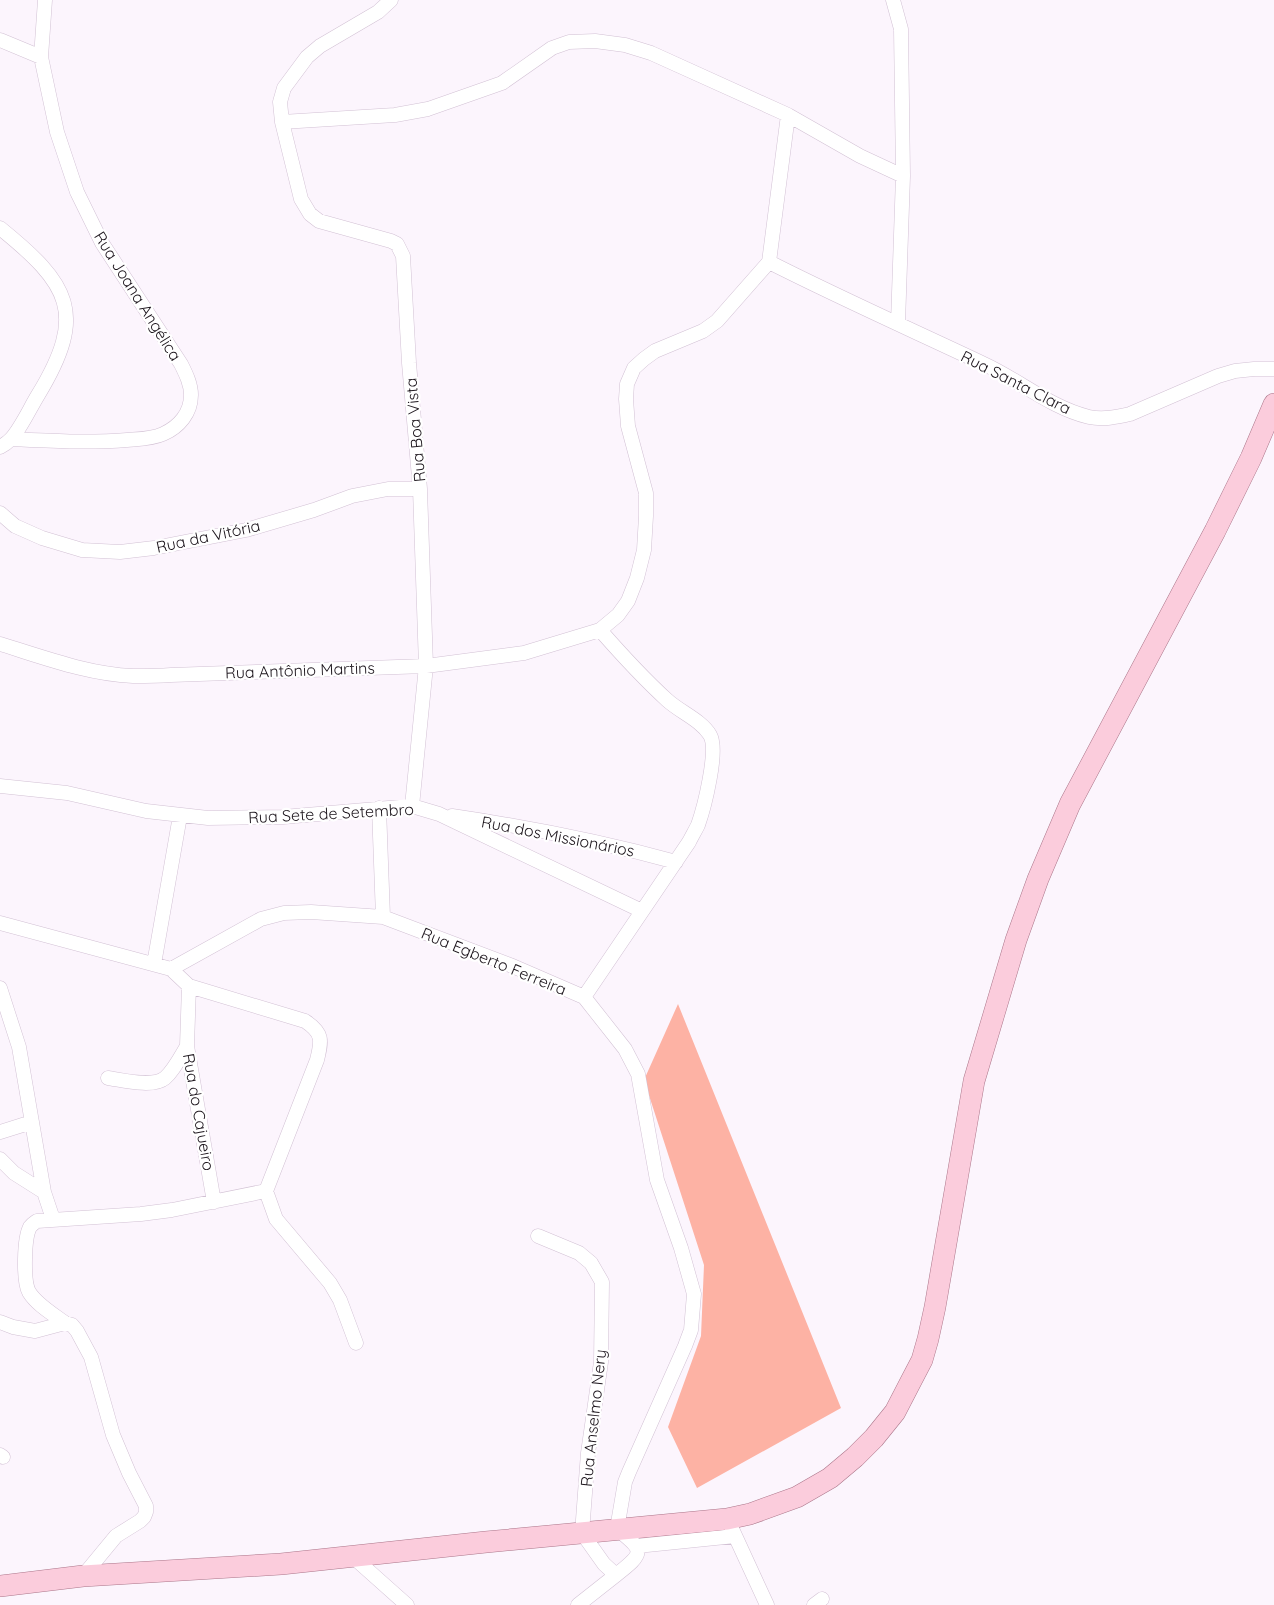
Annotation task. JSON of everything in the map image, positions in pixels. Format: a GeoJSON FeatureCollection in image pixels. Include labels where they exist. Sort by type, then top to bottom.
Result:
{"type":"FeatureCollection","features":[{"type":"Feature","properties":{"kind":"main road"},"geometry":{"type":"LineString","coordinates":[[0,1586],[83,1576],[268,1565],[617,1529],[731,1528],[750,1514],[789,1501],[812,1490],[855,1457],[895,1412],[921,1360],[928,1339],[974,1081],[1016,940],[1038,879],[1070,804],[1215,531],[1251,458],[1274,404]]}},
{"type":"Feature","properties":{"kind":"street","name":"Rua Joana Angélica"},"geometry":{"type":"LineString","coordinates":[[5,443],[108,441],[147,438],[164,434],[177,426],[185,417],[190,405],[191,394],[189,382],[181,364],[102,243],[77,192],[57,132],[41,57],[45,0]]}},
{"type":"Feature","properties":{"kind":"street"},"geometry":{"type":"LineString","coordinates":[[392,0],[378,12],[320,46],[307,57],[284,88],[280,102],[282,122],[373,117],[428,109],[502,83],[552,48],[568,42],[595,41],[625,45],[651,53],[788,115],[860,156],[903,176]]}},
{"type":"Feature","properties":{"kind":"street"},"geometry":{"type":"LineString","coordinates":[[892,0],[901,29],[903,176],[898,323]]}},
{"type":"Feature","properties":{"kind":"street"},"geometry":{"type":"LineString","coordinates":[[0,40],[41,57]]}},
{"type":"Feature","properties":{"kind":"street"},"geometry":{"type":"LineString","coordinates":[[584,997],[676,862],[698,825],[709,781],[713,749],[710,735],[702,726],[635,670],[600,630],[618,615],[628,601],[644,550],[646,493],[628,426],[627,384],[634,368],[644,359],[656,351],[703,331],[717,321],[770,262],[788,115]]}},
{"type":"Feature","properties":{"kind":"street","name":"Rua Boa Vista"},"geometry":{"type":"LineString","coordinates":[[282,122],[301,199],[310,214],[319,221],[391,241],[397,244],[403,256],[409,363],[420,489],[426,666],[412,806]]}},
{"type":"Feature","properties":{"kind":"street"},"geometry":{"type":"LineString","coordinates":[[0,228],[41,263],[53,279],[62,294],[67,320],[64,336],[48,380],[5,443]]}},
{"type":"Feature","properties":{"kind":"street","name":"Rua Santa Clara"},"geometry":{"type":"LineString","coordinates":[[770,262],[986,365],[1056,404],[1090,417],[1115,417],[1130,414],[1218,376],[1235,371],[1274,369]]}},
{"type":"Feature","properties":{"kind":"street","name":"Rua da Vitória"},"geometry":{"type":"LineString","coordinates":[[0,513],[15,526],[42,538],[82,550],[120,552],[154,548],[246,530],[352,496],[388,489],[420,489]]}},
{"type":"Feature","properties":{"kind":"street","name":"Rua Antônio Martins"},"geometry":{"type":"LineString","coordinates":[[0,644],[93,671],[132,676],[426,666],[524,653],[600,630]]}},
{"type":"Feature","properties":{"kind":"street","name":"Rua Sete de Setembro"},"geometry":{"type":"LineString","coordinates":[[0,786],[67,793],[146,811],[208,818],[283,817],[412,806],[439,814],[642,911]]}},
{"type":"Feature","properties":{"kind":"street"},"geometry":{"type":"LineString","coordinates":[[378,808],[383,917]]}},
{"type":"Feature","properties":{"kind":"street","name":"Rua dos Missionários"},"geometry":{"type":"LineString","coordinates":[[439,814],[508,824],[676,862]]}},
{"type":"Feature","properties":{"kind":"street"},"geometry":{"type":"LineString","coordinates":[[154,964],[180,816]]}},
{"type":"Feature","properties":{"kind":"street","name":"Rua Egberto Ferreira"},"geometry":{"type":"LineString","coordinates":[[171,969],[261,919],[284,913],[311,912],[383,917],[510,965],[584,997],[625,1049],[638,1074],[657,1180],[681,1248],[694,1294],[691,1330],[625,1482],[617,1529]]}},
{"type":"Feature","properties":{"kind":"street"},"geometry":{"type":"LineString","coordinates":[[0,923],[171,969],[189,986],[305,1021],[312,1026],[321,1038],[317,1060],[266,1191],[276,1219],[330,1283],[340,1300],[356,1343]]}},
{"type":"Feature","properties":{"kind":"street","name":"Rua do Cajueiro"},"geometry":{"type":"LineString","coordinates":[[189,986],[187,1046],[214,1202]]}},
{"type":"Feature","properties":{"kind":"street"},"geometry":{"type":"LineString","coordinates":[[0,988],[19,1047],[44,1192],[53,1219]]}},
{"type":"Feature","properties":{"kind":"street"},"geometry":{"type":"LineString","coordinates":[[108,1078],[159,1082],[170,1072],[187,1046]]}},
{"type":"Feature","properties":{"kind":"street"},"geometry":{"type":"LineString","coordinates":[[0,1132],[32,1122]]}},
{"type":"Feature","properties":{"kind":"street"},"geometry":{"type":"LineString","coordinates":[[0,1159],[14,1173],[44,1192]]}},
{"type":"Feature","properties":{"kind":"street"},"geometry":{"type":"LineString","coordinates":[[83,1576],[116,1536],[140,1521],[146,1512],[146,1506],[113,1435],[91,1357],[77,1331],[72,1325],[65,1323],[41,1305],[30,1293],[25,1275],[30,1226],[37,1221],[53,1219],[141,1214],[266,1191]]}},
{"type":"Feature","properties":{"kind":"street","name":"Rua Anselmo Nery"},"geometry":{"type":"LineString","coordinates":[[538,1236],[579,1253],[591,1263],[602,1282],[601,1362],[588,1453],[582,1533]]}},
{"type":"Feature","properties":{"kind":"street"},"geometry":{"type":"LineString","coordinates":[[0,1322],[13,1328],[35,1331],[65,1323]]}},
{"type":"Feature","properties":{"kind":"street"},"geometry":{"type":"LineString","coordinates":[[637,1546],[731,1528],[767,1605]]}},
{"type":"Feature","properties":{"kind":"street"},"geometry":{"type":"LineString","coordinates":[[578,1605],[631,1564],[636,1556],[637,1546],[617,1529]]}},
{"type":"Feature","properties":{"kind":"street"},"geometry":{"type":"LineString","coordinates":[[582,1533],[604,1564],[616,1575]]}},
{"type":"Feature","properties":{"kind":"street"},"geometry":{"type":"LineString","coordinates":[[352,1557],[407,1605]]}},
{"type":"Feature","properties":{"kind":"shaded area"},"geometry":{"type":"Polygon","coordinates":[[[678,1004],[841,1408],[697,1488],[668,1427],[701,1336],[704,1265],[644,1080],[678,1004]]]}}]}
